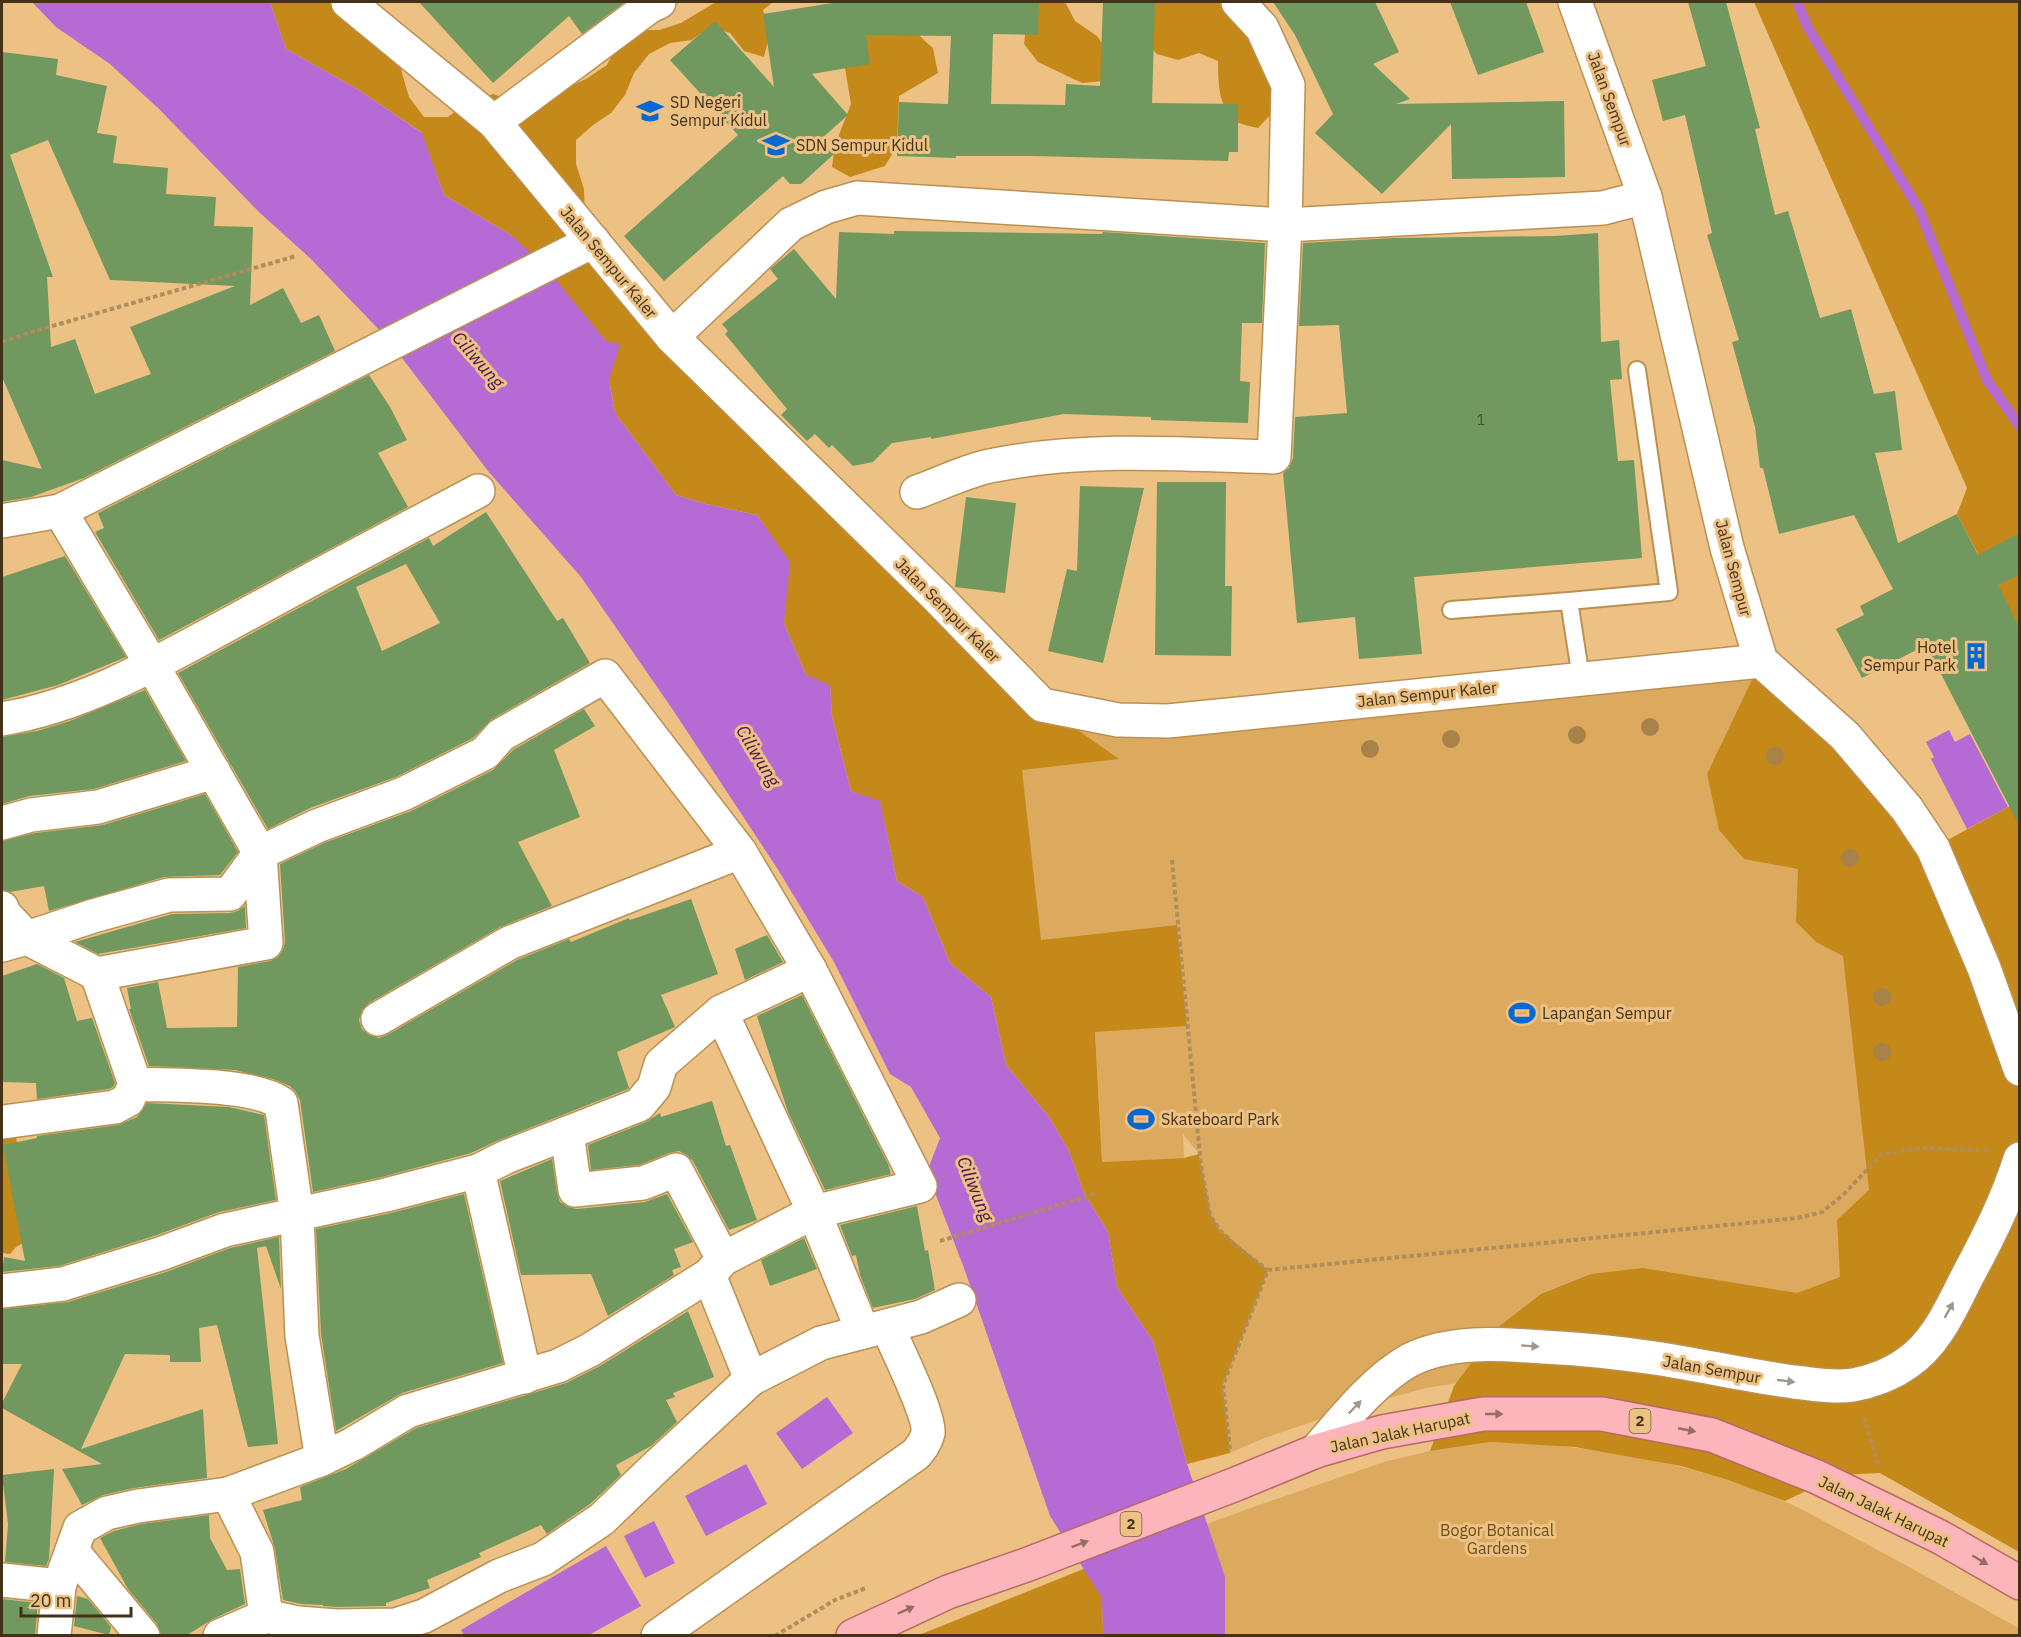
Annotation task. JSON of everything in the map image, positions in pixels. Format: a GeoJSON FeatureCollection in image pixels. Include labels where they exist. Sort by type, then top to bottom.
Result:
{"type":"FeatureCollection","features":[{"type":"Feature","properties":{"kind":"main road","name":"Jalan Jalak Harupat"},"geometry":{"type":"LineString","coordinates":[[853,1635],[948,1592],[1236,1484],[1316,1451],[1382,1432],[1483,1414],[1602,1414],[1712,1435],[1817,1477],[1940,1537],[2019,1583]]}},
{"type":"Feature","properties":{"kind":"street","name":"Jalan Sempur Kaler"},"geometry":{"type":"LineString","coordinates":[[348,2],[494,122],[584,245],[672,337],[928,588],[1042,705],[1118,720],[1168,721],[1761,661]]}},
{"type":"Feature","properties":{"kind":"street"},"geometry":{"type":"LineString","coordinates":[[494,122],[650,6],[659,2]]}},
{"type":"Feature","properties":{"kind":"street"},"geometry":{"type":"LineString","coordinates":[[917,492],[993,465],[1056,457],[1125,452],[1274,456],[1285,225],[1288,85],[1262,28],[1238,2]]}},
{"type":"Feature","properties":{"kind":"street","name":"Jalan Sempur"},"geometry":{"type":"LineString","coordinates":[[1575,2],[1645,196],[1727,548],[1761,661]]}},
{"type":"Feature","properties":{"kind":"street"},"geometry":{"type":"LineString","coordinates":[[672,337],[791,224],[826,207],[857,198],[1285,225],[1603,208],[1645,196]]}},
{"type":"Feature","properties":{"kind":"street"},"geometry":{"type":"LineString","coordinates":[[2,521],[60,511],[381,348],[392,345],[584,245]]}},
{"type":"Feature","properties":{"kind":"street"},"geometry":{"type":"LineString","coordinates":[[2,719],[29,715],[94,692],[152,665],[478,491]]}},
{"type":"Feature","properties":{"kind":"street"},"geometry":{"type":"LineString","coordinates":[[14,942],[97,974],[266,944],[260,853],[60,511]]}},
{"type":"Feature","properties":{"kind":"street"},"geometry":{"type":"LineString","coordinates":[[1761,661],[1845,736],[1907,809],[1933,848],[1984,968],[2019,1069]]}},
{"type":"Feature","properties":{"kind":"street"},"geometry":{"type":"LineString","coordinates":[[14,942],[169,894],[230,894],[260,853],[317,826],[403,795],[485,753],[501,735],[605,676],[741,852],[810,970],[920,1186],[814,1212],[716,1267],[590,1350],[558,1366],[408,1411],[353,1444],[322,1459],[228,1494],[138,1506],[107,1513],[80,1528],[59,1586],[54,1635]]}},
{"type":"Feature","properties":{"kind":"street"},"geometry":{"type":"LineString","coordinates":[[2,823],[31,815],[98,807],[214,772]]}},
{"type":"Feature","properties":{"kind":"street"},"geometry":{"type":"LineString","coordinates":[[378,1019],[509,944],[741,852]]}},
{"type":"Feature","properties":{"kind":"street"},"geometry":{"type":"LineString","coordinates":[[2,908],[14,942]]}},
{"type":"Feature","properties":{"kind":"street"},"geometry":{"type":"LineString","coordinates":[[2,1292],[63,1284],[160,1254],[225,1230],[478,1171],[639,1105],[654,1087],[661,1064],[721,1012],[810,970]]}},
{"type":"Feature","properties":{"kind":"street"},"geometry":{"type":"LineString","coordinates":[[2,1125],[115,1107],[128,1100],[135,1084],[97,974]]}},
{"type":"Feature","properties":{"kind":"street"},"geometry":{"type":"LineString","coordinates":[[658,1635],[916,1454],[924,1444],[928,1432],[919,1399],[875,1329],[814,1212],[721,1012]]}},
{"type":"Feature","properties":{"kind":"street"},"geometry":{"type":"LineString","coordinates":[[135,1084],[245,1090],[271,1096],[281,1103],[297,1215],[302,1336],[322,1459]]}},
{"type":"Feature","properties":{"kind":"street"},"geometry":{"type":"LineString","coordinates":[[567,1133],[575,1190],[643,1183],[676,1170],[716,1267],[751,1379]]}},
{"type":"Feature","properties":{"kind":"street","name":"Jalan Sempur"},"geometry":{"type":"LineString","coordinates":[[1316,1451],[1354,1407],[1378,1384],[1410,1360],[1451,1347],[1516,1345],[1580,1349],[1661,1359],[1814,1385],[1854,1385],[1889,1374],[1922,1352],[1943,1323],[2009,1195],[2009,1155]]}},
{"type":"Feature","properties":{"kind":"street"},"geometry":{"type":"LineString","coordinates":[[478,1171],[525,1377]]}},
{"type":"Feature","properties":{"kind":"street"},"geometry":{"type":"LineString","coordinates":[[220,1635],[266,1616],[298,1623],[396,1625],[424,1616],[499,1576],[543,1559],[602,1519],[751,1379],[821,1343],[921,1317],[959,1300]]}},
{"type":"Feature","properties":{"kind":"street"},"geometry":{"type":"LineString","coordinates":[[228,1494],[257,1552],[266,1616]]}},
{"type":"Feature","properties":{"kind":"street"},"geometry":{"type":"LineString","coordinates":[[72,1551],[144,1635]]}},
{"type":"Feature","properties":{"kind":"street"},"geometry":{"type":"LineString","coordinates":[[2,1580],[59,1586]]}},
{"type":"Feature","properties":{"kind":"lane"},"geometry":{"type":"LineString","coordinates":[[1451,610],[1669,592],[1637,370]]}},
{"type":"Feature","properties":{"kind":"lane"},"geometry":{"type":"LineString","coordinates":[[1569,601],[1581,678]]}},
{"type":"Feature","properties":{"kind":"path"},"geometry":{"type":"LineString","coordinates":[[2,342],[45,327],[296,256]]}},
{"type":"Feature","properties":{"kind":"path"},"geometry":{"type":"LineString","coordinates":[[1172,860],[1201,1166],[1210,1215],[1223,1233],[1268,1270],[1798,1218],[1821,1212],[1843,1195],[1882,1154],[1923,1148],[2009,1155]]}},
{"type":"Feature","properties":{"kind":"path"},"geometry":{"type":"LineString","coordinates":[[940,1241],[1095,1194]]}},
{"type":"Feature","properties":{"kind":"path"},"geometry":{"type":"LineString","coordinates":[[1230,1453],[1223,1385],[1268,1270]]}},
{"type":"Feature","properties":{"kind":"path"},"geometry":{"type":"LineString","coordinates":[[1854,1385],[1871,1435],[1880,1473]]}},
{"type":"Feature","properties":{"kind":"green space"},"geometry":{"type":"Polygon","coordinates":[[[1761,661],[2019,1550],[1880,1473],[1503,1376],[1426,1388],[1355,1407],[1262,1439],[1230,1453],[1223,1385],[1241,1340],[1223,1233],[1210,1215],[1199,1154],[1183,1134],[1184,1158],[1102,1162],[1095,1031],[1098,1031],[908,800],[1042,705],[1104,717],[1761,661]]]}},
{"type":"Feature","properties":{"kind":"green space","name":"Bogor Botanical Gardens"},"geometry":{"type":"Polygon","coordinates":[[[1490,1442],[1602,1451],[1676,1466],[1748,1487],[1799,1508],[1910,1568],[2020,1629],[2019,1636],[916,1636],[1086,1568],[1384,1462],[1430,1451],[1490,1442]]]}},
{"type":"Feature","properties":{"kind":"shaded area"},"geometry":{"type":"Polygon","coordinates":[[[270,2],[373,2],[394,25],[402,73],[409,97],[424,117],[448,117],[467,103],[493,94],[518,102],[564,89],[586,79],[607,65],[617,45],[634,30],[659,30],[681,23],[716,2],[773,2],[763,10],[770,33],[764,57],[744,51],[730,33],[709,27],[692,40],[670,43],[649,54],[634,73],[625,95],[611,113],[576,140],[576,164],[584,189],[585,215],[593,241],[1042,705],[1119,759],[1022,770],[1041,940],[1177,925],[1187,1026],[1095,1032],[1102,1162],[1184,1158],[1199,1154],[1211,1215],[1220,1230],[1268,1270],[1223,1385],[1230,1453],[1187,1464],[1153,1341],[1117,1287],[1108,1232],[1084,1193],[1069,1151],[1049,1117],[1006,1065],[991,997],[950,963],[923,897],[897,881],[880,802],[851,791],[832,716],[830,686],[806,675],[784,623],[789,562],[757,515],[676,495],[615,413],[609,380],[606,341],[511,235],[444,195],[421,132],[359,90],[286,49],[270,2]]]}},
{"type":"Feature","properties":{"kind":"shaded area"},"geometry":{"type":"Polygon","coordinates":[[[849,2],[904,2],[910,22],[917,33],[933,48],[938,73],[899,96],[897,146],[885,166],[850,177],[832,167],[835,145],[851,104],[844,62],[849,39],[849,2]]]}},
{"type":"Feature","properties":{"kind":"shaded area"},"geometry":{"type":"Polygon","coordinates":[[[1029,2],[1065,2],[1075,21],[1097,36],[1111,56],[1104,81],[1082,83],[1038,62],[1024,44],[1029,2]]]}},
{"type":"Feature","properties":{"kind":"shaded area"},"geometry":{"type":"Polygon","coordinates":[[[1150,2],[1221,2],[1274,61],[1275,110],[1258,128],[1239,123],[1227,111],[1221,95],[1218,61],[1199,53],[1178,60],[1157,54],[1142,39],[1151,19],[1150,2]]]}},
{"type":"Feature","properties":{"kind":"shaded area"},"geometry":{"type":"Polygon","coordinates":[[[1754,2],[2019,2],[2019,633],[1957,514],[1967,488],[1754,2]]]}},
{"type":"Feature","properties":{"kind":"shaded area"},"geometry":{"type":"Polygon","coordinates":[[[1761,661],[1933,848],[2019,801],[2019,1552],[1880,1473],[1839,1475],[1785,1501],[1681,1466],[1575,1447],[1490,1442],[1430,1451],[1454,1386],[1497,1328],[1541,1294],[1591,1274],[1643,1268],[1797,1293],[1840,1277],[1837,1220],[1869,1190],[1843,956],[1816,942],[1796,922],[1798,869],[1744,859],[1719,830],[1707,774],[1761,661]]]}},
{"type":"Feature","properties":{"kind":"shaded area"},"geometry":{"type":"Polygon","coordinates":[[[2,1126],[16,1137],[30,1239],[16,1247],[10,1254],[2,1253],[2,1126]]]}},
{"type":"Feature","properties":{"kind":"shaded area"},"geometry":{"type":"Polygon","coordinates":[[[1086,1568],[1102,1598],[1103,1635],[917,1636],[1086,1568]]]}},
{"type":"Feature","properties":{"kind":"water","name":"Ciliwung"},"geometry":{"type":"Polygon","coordinates":[[[32,2],[270,2],[286,49],[359,90],[422,133],[444,195],[511,235],[542,263],[606,341],[620,344],[609,380],[615,413],[676,495],[757,515],[790,562],[784,623],[806,675],[830,685],[832,716],[851,791],[880,801],[897,881],[923,897],[950,963],[991,997],[1006,1065],[1049,1117],[1069,1151],[1084,1193],[1108,1232],[1117,1287],[1153,1341],[1187,1464],[1225,1577],[1225,1635],[1103,1635],[1102,1598],[1050,1516],[964,1268],[927,1172],[940,1138],[911,1087],[890,1074],[834,962],[777,868],[673,710],[581,577],[488,471],[386,337],[310,258],[260,213],[159,109],[110,64],[56,27],[32,2]]]}},
{"type":"Feature","properties":{"kind":"water"},"geometry":{"type":"Polygon","coordinates":[[[1949,730],[1955,742],[1970,734],[2008,807],[1967,829],[1931,759],[1934,757],[1926,742],[1949,730]]]}},
{"type":"Feature","properties":{"kind":"water"},"geometry":{"type":"Polygon","coordinates":[[[827,1397],[853,1433],[802,1469],[776,1433],[827,1397]]]}},
{"type":"Feature","properties":{"kind":"water"},"geometry":{"type":"Polygon","coordinates":[[[746,1464],[767,1504],[706,1536],[685,1496],[746,1464]]]}},
{"type":"Feature","properties":{"kind":"water"},"geometry":{"type":"Polygon","coordinates":[[[654,1521],[675,1563],[645,1578],[624,1536],[654,1521]]]}},
{"type":"Feature","properties":{"kind":"water"},"geometry":{"type":"Polygon","coordinates":[[[606,1546],[641,1606],[589,1635],[464,1635],[461,1630],[606,1546]]]}},
{"type":"Feature","properties":{"kind":"building"},"geometry":{"type":"Polygon","coordinates":[[[419,2],[625,2],[582,34],[569,16],[493,83],[419,2]]]}},
{"type":"Feature","properties":{"kind":"building"},"geometry":{"type":"Polygon","coordinates":[[[839,2],[1039,2],[1038,35],[993,34],[991,104],[1065,105],[1066,84],[1100,86],[1103,2],[1155,2],[1152,103],[1238,104],[1238,152],[1229,152],[1228,161],[1033,156],[956,156],[956,158],[897,156],[899,102],[948,104],[951,36],[866,35],[870,64],[812,74],[848,115],[821,139],[834,154],[801,184],[790,184],[783,176],[664,281],[624,236],[738,135],[670,60],[715,21],[774,87],[763,14],[839,2]]]}},
{"type":"Feature","properties":{"kind":"building"},"geometry":{"type":"Polygon","coordinates":[[[1273,2],[1375,2],[1399,52],[1373,64],[1410,99],[1396,104],[1564,101],[1565,177],[1452,179],[1451,124],[1382,194],[1315,133],[1333,114],[1295,35],[1273,2]]]}},
{"type":"Feature","properties":{"kind":"building"},"geometry":{"type":"Polygon","coordinates":[[[1450,2],[1526,2],[1544,52],[1478,75],[1450,2]]]}},
{"type":"Feature","properties":{"kind":"building"},"geometry":{"type":"Polygon","coordinates":[[[1688,2],[1726,2],[1760,128],[1755,129],[1775,215],[1788,211],[1820,318],[1851,309],[1874,394],[1895,391],[1902,450],[1875,453],[1898,543],[1957,514],[1978,555],[2019,533],[2019,575],[1998,585],[2019,627],[2019,825],[1926,645],[1862,678],[1836,629],[1864,615],[1860,606],[1893,589],[1854,515],[1779,534],[1763,468],[1760,468],[1755,427],[1732,342],[1739,340],[1707,235],[1712,233],[1685,115],[1663,121],[1652,80],[1706,66],[1688,2]]]}},
{"type":"Feature","properties":{"kind":"building"},"geometry":{"type":"Polygon","coordinates":[[[2,52],[58,59],[56,75],[107,86],[97,133],[117,136],[113,163],[168,168],[166,194],[216,197],[214,226],[253,227],[250,305],[283,288],[301,323],[319,315],[335,351],[84,478],[31,497],[2,502],[2,460],[42,469],[2,377],[2,52]],[[48,140],[10,155],[53,277],[47,277],[51,347],[75,339],[95,394],[151,374],[130,327],[235,286],[110,280],[48,140]]]}},
{"type":"Feature","properties":{"kind":"building"},"geometry":{"type":"Polygon","coordinates":[[[894,231],[1102,234],[1103,232],[1265,243],[1262,323],[1242,323],[1240,381],[1250,382],[1248,423],[1064,414],[931,439],[931,437],[892,443],[873,462],[853,466],[832,445],[829,448],[815,434],[807,441],[781,415],[787,409],[725,334],[728,331],[722,324],[778,279],[770,269],[794,249],[836,299],[839,232],[894,234],[894,231]]]}},
{"type":"Feature","properties":{"kind":"building"},"geometry":{"type":"Polygon","coordinates":[[[1598,233],[1601,342],[1619,340],[1622,379],[1610,380],[1618,461],[1634,460],[1642,558],[1414,577],[1422,654],[1359,659],[1355,617],[1297,623],[1283,473],[1289,468],[1293,458],[1295,417],[1347,413],[1339,325],[1299,326],[1303,243],[1393,238],[1555,236],[1598,233]]]}},
{"type":"Feature","properties":{"kind":"building"},"geometry":{"type":"Polygon","coordinates":[[[369,375],[390,407],[407,440],[378,453],[408,507],[159,640],[95,532],[104,528],[98,513],[369,375]]]}},
{"type":"Feature","properties":{"kind":"building"},"geometry":{"type":"Polygon","coordinates":[[[1157,482],[1226,482],[1225,586],[1232,586],[1231,656],[1155,655],[1157,482]]]}},
{"type":"Feature","properties":{"kind":"building"},"geometry":{"type":"Polygon","coordinates":[[[1080,486],[1144,488],[1103,663],[1048,651],[1067,569],[1077,571],[1080,486]]]}},
{"type":"Feature","properties":{"kind":"building"},"geometry":{"type":"Polygon","coordinates":[[[966,497],[1016,503],[1005,593],[955,587],[966,497]]]}},
{"type":"Feature","properties":{"kind":"building"},"geometry":{"type":"Polygon","coordinates":[[[486,512],[557,621],[563,618],[590,663],[492,719],[473,738],[396,777],[310,808],[268,829],[178,673],[429,538],[433,546],[486,512]],[[406,564],[356,587],[382,651],[440,623],[406,564]]]}},
{"type":"Feature","properties":{"kind":"building"},"geometry":{"type":"Polygon","coordinates":[[[65,556],[126,657],[58,685],[2,700],[2,577],[65,556]]]}},
{"type":"Feature","properties":{"kind":"building"},"geometry":{"type":"Polygon","coordinates":[[[145,690],[186,761],[94,789],[29,796],[2,804],[2,737],[37,731],[70,721],[145,690]]]}},
{"type":"Feature","properties":{"kind":"building"},"geometry":{"type":"Polygon","coordinates":[[[584,709],[595,726],[554,750],[580,817],[518,842],[552,906],[500,927],[369,1003],[362,1010],[359,1020],[362,1029],[369,1035],[379,1038],[517,960],[569,939],[571,942],[629,918],[630,920],[691,899],[718,974],[661,995],[675,1027],[617,1052],[628,1089],[471,1153],[382,1177],[313,1192],[300,1100],[290,1086],[273,1079],[235,1070],[149,1066],[129,1009],[131,1009],[127,988],[158,982],[167,1028],[237,1027],[238,967],[270,961],[278,957],[283,950],[285,942],[280,864],[324,843],[411,811],[493,770],[513,750],[584,709]]]}},
{"type":"Feature","properties":{"kind":"building"},"geometry":{"type":"Polygon","coordinates":[[[205,794],[238,852],[220,875],[164,877],[49,911],[44,886],[10,892],[2,890],[2,841],[35,833],[103,825],[205,794]]]}},
{"type":"Feature","properties":{"kind":"building"},"geometry":{"type":"Polygon","coordinates":[[[245,906],[246,928],[98,954],[75,942],[172,914],[230,913],[245,906]]]}},
{"type":"Feature","properties":{"kind":"building"},"geometry":{"type":"Polygon","coordinates":[[[767,935],[783,962],[745,980],[735,949],[767,935]]]}},
{"type":"Feature","properties":{"kind":"building"},"geometry":{"type":"Polygon","coordinates":[[[37,964],[64,978],[77,1021],[92,1018],[115,1083],[113,1087],[37,1099],[36,1083],[2,1082],[2,976],[37,964]]]}},
{"type":"Feature","properties":{"kind":"building"},"geometry":{"type":"Polygon","coordinates":[[[802,995],[891,1174],[825,1190],[788,1112],[757,1016],[802,995]]]}},
{"type":"Feature","properties":{"kind":"building"},"geometry":{"type":"Polygon","coordinates":[[[712,1101],[726,1146],[730,1145],[757,1220],[729,1230],[693,1161],[679,1151],[639,1165],[591,1170],[588,1145],[646,1122],[660,1113],[661,1117],[712,1101]]]}},
{"type":"Feature","properties":{"kind":"building"},"geometry":{"type":"Polygon","coordinates":[[[147,1103],[229,1107],[264,1115],[276,1200],[219,1212],[154,1236],[59,1266],[2,1272],[4,1257],[25,1261],[3,1145],[37,1138],[37,1136],[118,1125],[137,1117],[147,1103]]]}},
{"type":"Feature","properties":{"kind":"building"},"geometry":{"type":"Polygon","coordinates":[[[552,1159],[560,1202],[568,1207],[577,1209],[645,1202],[667,1194],[693,1242],[674,1249],[681,1267],[672,1270],[674,1275],[608,1316],[591,1274],[521,1275],[500,1181],[552,1159]]]}},
{"type":"Feature","properties":{"kind":"building"},"geometry":{"type":"Polygon","coordinates":[[[464,1194],[503,1363],[402,1393],[336,1431],[321,1334],[316,1229],[464,1194]]]}},
{"type":"Feature","properties":{"kind":"building"},"geometry":{"type":"Polygon","coordinates":[[[917,1206],[935,1290],[915,1299],[873,1308],[860,1275],[856,1255],[852,1256],[840,1225],[917,1206]]]}},
{"type":"Feature","properties":{"kind":"building"},"geometry":{"type":"Polygon","coordinates":[[[279,1237],[281,1289],[266,1246],[257,1248],[278,1444],[248,1447],[217,1325],[199,1328],[201,1362],[170,1362],[170,1355],[125,1354],[81,1449],[203,1409],[207,1478],[134,1488],[103,1495],[82,1505],[62,1469],[102,1464],[2,1408],[2,1403],[22,1364],[2,1364],[2,1309],[68,1302],[166,1272],[230,1248],[279,1237]]]}},
{"type":"Feature","properties":{"kind":"building"},"geometry":{"type":"Polygon","coordinates":[[[804,1238],[817,1269],[770,1286],[761,1260],[804,1238]]]}},
{"type":"Feature","properties":{"kind":"building"},"geometry":{"type":"Polygon","coordinates":[[[688,1311],[714,1377],[673,1393],[675,1397],[666,1400],[677,1422],[651,1446],[616,1465],[621,1475],[590,1504],[547,1534],[541,1525],[479,1553],[481,1557],[427,1580],[430,1588],[386,1603],[386,1606],[337,1607],[283,1600],[275,1549],[263,1510],[302,1500],[300,1487],[346,1469],[416,1428],[566,1383],[600,1366],[688,1311]]]}},
{"type":"Feature","properties":{"kind":"building"},"geometry":{"type":"Polygon","coordinates":[[[54,1469],[49,1559],[46,1566],[5,1562],[8,1524],[2,1475],[54,1469]]]}},
{"type":"Feature","properties":{"kind":"building"},"geometry":{"type":"Polygon","coordinates":[[[209,1515],[210,1538],[227,1570],[240,1569],[245,1604],[213,1619],[187,1635],[161,1635],[157,1624],[128,1589],[100,1538],[114,1531],[141,1524],[209,1515]]]}},
{"type":"Feature","properties":{"kind":"building"},"geometry":{"type":"Polygon","coordinates":[[[77,1596],[88,1599],[111,1627],[109,1635],[74,1626],[77,1596]]]}},
{"type":"Feature","properties":{"kind":"building"},"geometry":{"type":"Polygon","coordinates":[[[2,1599],[38,1603],[35,1635],[2,1635],[2,1599]]]}},
{"type":"Feature","properties":{"kind":"waterway"},"geometry":{"type":"LineString","coordinates":[[1797,2],[1808,28],[1919,209],[1987,380],[2020,427]]}},
{"type":"Feature","properties":{"kind":"place","name":"SD Negeri Sempur Kidul"},"geometry":{"type":"Point","coordinates":[650,111]}},
{"type":"Feature","properties":{"kind":"place","name":"SDN Sempur Kidul"},"geometry":{"type":"Point","coordinates":[776,145]}},
{"type":"Feature","properties":{"kind":"place","name":"Hotel Sempur Park"},"geometry":{"type":"Point","coordinates":[1976,656]}},
{"type":"Feature","properties":{"kind":"place","name":"Lapangan Sempur"},"geometry":{"type":"Point","coordinates":[1522,1013]}},
{"type":"Feature","properties":{"kind":"place","name":"Skateboard Park"},"geometry":{"type":"Point","coordinates":[1141,1119]}}]}
